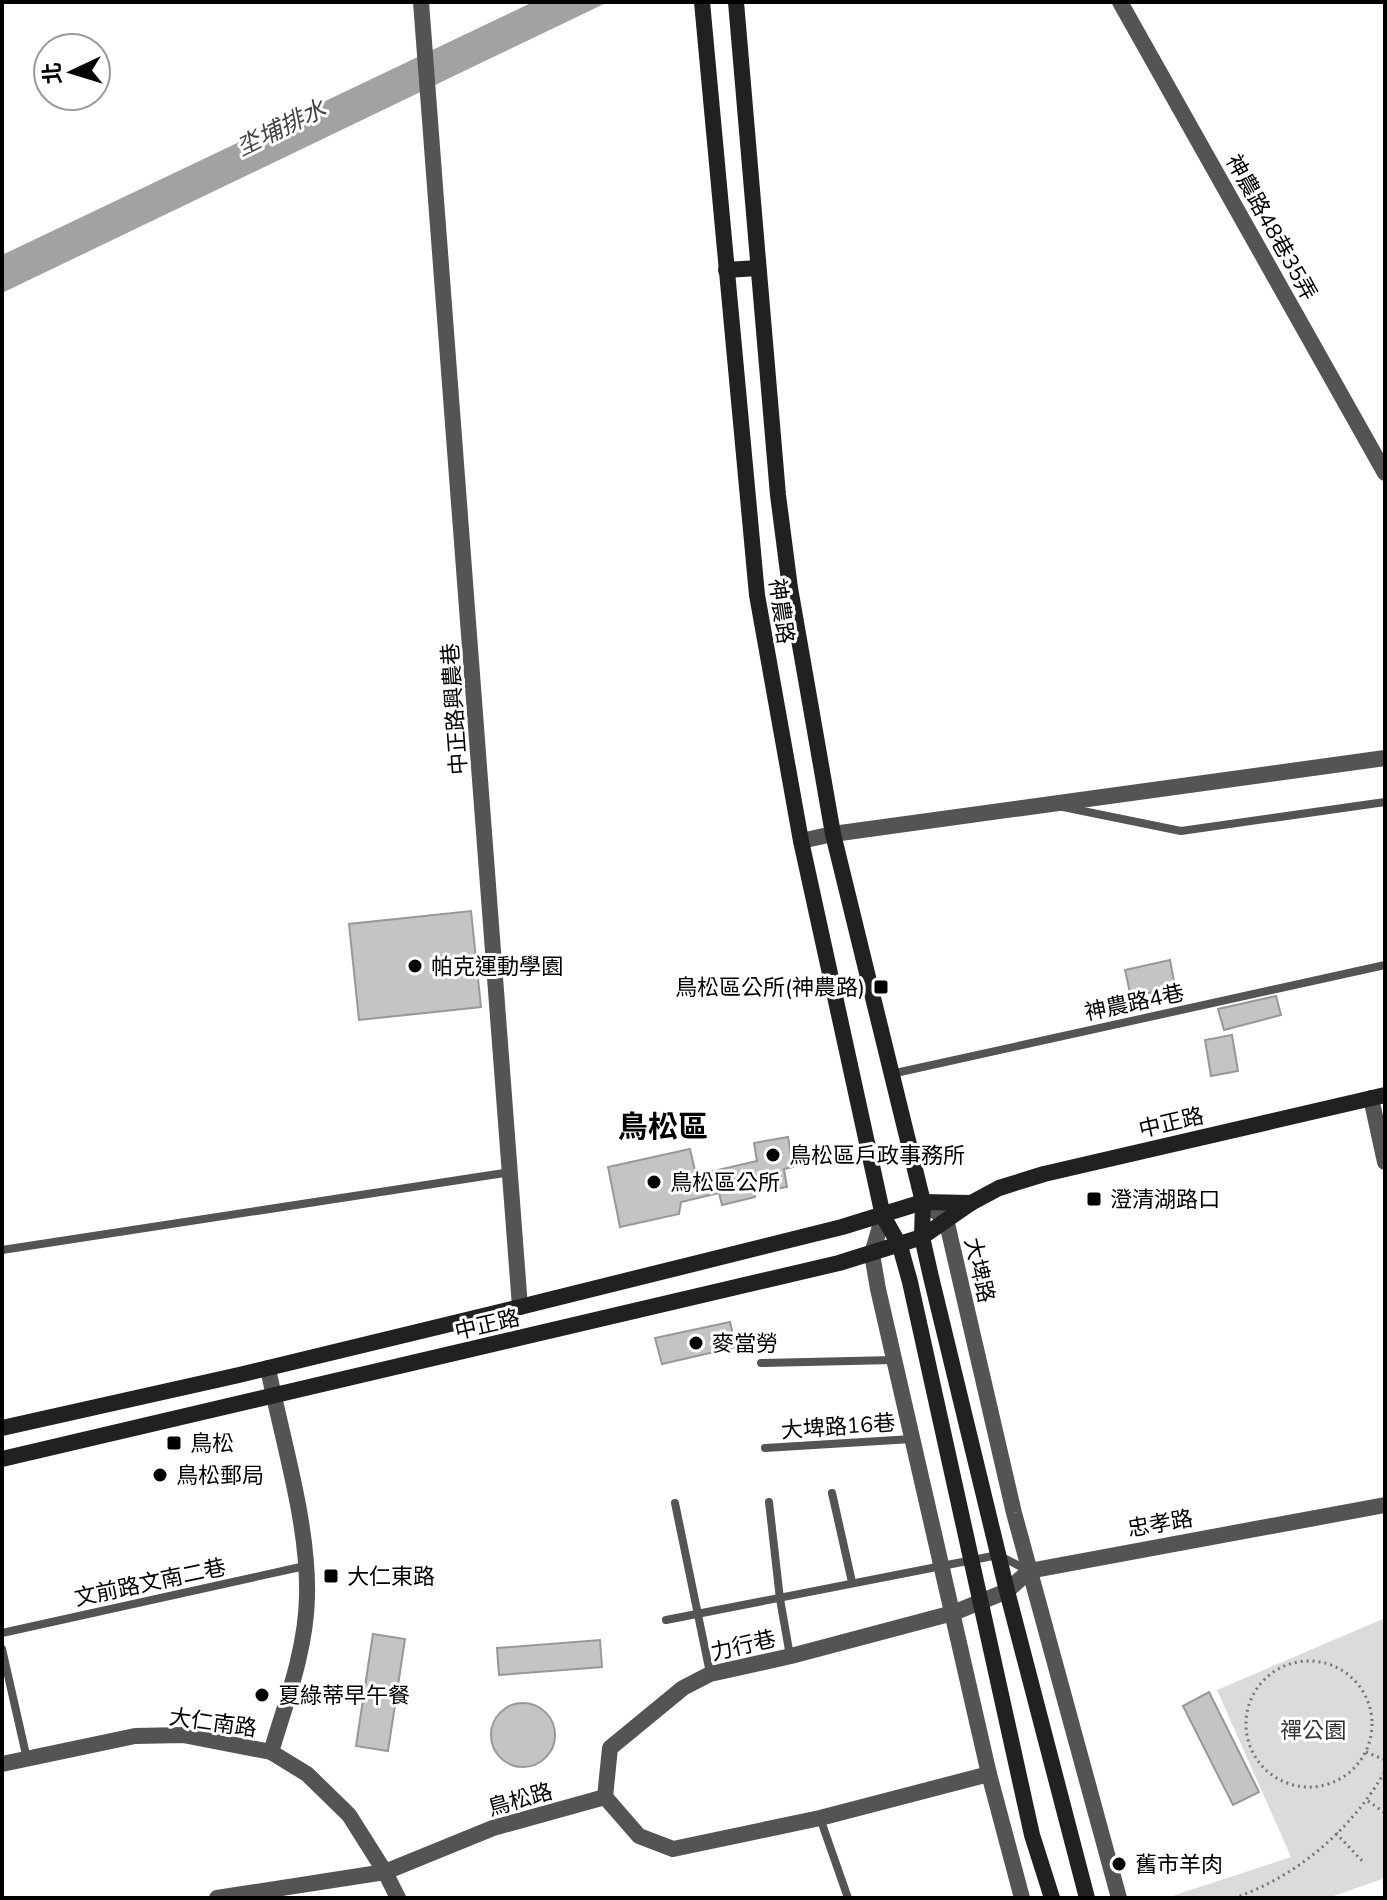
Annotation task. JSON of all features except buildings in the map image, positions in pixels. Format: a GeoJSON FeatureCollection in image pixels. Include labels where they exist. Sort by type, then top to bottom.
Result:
{"type":"FeatureCollection","features":[{"type":"Feature","properties":{"kind":"main road","name":"神農路"},"geometry":{"type":"LineString","coordinates":[[702,2],[757,595],[801,841],[883,1216]]}},
{"type":"Feature","properties":{"kind":"main road","name":"神農路"},"geometry":{"type":"LineString","coordinates":[[736,2],[778,495],[786,557],[816,749],[833,834],[923,1202]]}},
{"type":"Feature","properties":{"kind":"main road"},"geometry":{"type":"LineString","coordinates":[[726,270],[758,268]]}},
{"type":"Feature","properties":{"kind":"main road","name":"中正路"},"geometry":{"type":"LineString","coordinates":[[2,1459],[872,1254],[922,1237],[999,1188],[1044,1174],[1378,1096]]}},
{"type":"Feature","properties":{"kind":"main road"},"geometry":{"type":"LineString","coordinates":[[923,1202],[922,1237],[998,1555],[1087,1898]]}},
{"type":"Feature","properties":{"kind":"main road","name":"中正路"},"geometry":{"type":"LineString","coordinates":[[2,1428],[520,1307],[883,1216],[923,1202],[971,1203]]}},
{"type":"Feature","properties":{"kind":"main road"},"geometry":{"type":"LineString","coordinates":[[883,1216],[900,1246],[973,1559],[1032,1835],[1052,1898]]}},
{"type":"Feature","properties":{"kind":"street","name":"中正路興農巷"},"geometry":{"type":"LineString","coordinates":[[421,2],[520,1307]]}},
{"type":"Feature","properties":{"kind":"street","name":"神農路48巷35弄"},"geometry":{"type":"LineString","coordinates":[[1120,2],[1385,473]]}},
{"type":"Feature","properties":{"kind":"street"},"geometry":{"type":"LineString","coordinates":[[801,841],[833,834],[1385,758]]}},
{"type":"Feature","properties":{"kind":"street"},"geometry":{"type":"LineString","coordinates":[[1378,1096],[1385,1162]]}},
{"type":"Feature","properties":{"kind":"street","name":"大埤路"},"geometry":{"type":"LineString","coordinates":[[923,1202],[946,1219],[1029,1571],[1119,1898]]}},
{"type":"Feature","properties":{"kind":"street"},"geometry":{"type":"LineString","coordinates":[[883,1216],[872,1254],[989,1774],[1022,1898]]}},
{"type":"Feature","properties":{"kind":"street"},"geometry":{"type":"LineString","coordinates":[[268,1368],[304,1544],[307,1598],[300,1652],[271,1752]]}},
{"type":"Feature","properties":{"kind":"street","name":"忠孝路"},"geometry":{"type":"LineString","coordinates":[[1029,1571],[1385,1505]]}},
{"type":"Feature","properties":{"kind":"street"},"geometry":{"type":"LineString","coordinates":[[953,1613],[1007,1591],[1029,1571]]}},
{"type":"Feature","properties":{"kind":"street","name":"力行巷"},"geometry":{"type":"LineString","coordinates":[[605,1797],[610,1748],[683,1688],[710,1674],[953,1613]]}},
{"type":"Feature","properties":{"kind":"street","name":"大仁南路"},"geometry":{"type":"LineString","coordinates":[[2,1764],[135,1736],[183,1735],[271,1752],[307,1774],[349,1815],[398,1898]]}},
{"type":"Feature","properties":{"kind":"street"},"geometry":{"type":"LineString","coordinates":[[605,1797],[639,1836],[673,1849],[820,1818],[989,1774]]}},
{"type":"Feature","properties":{"kind":"street","name":"鳥松路"},"geometry":{"type":"LineString","coordinates":[[217,1898],[385,1872],[493,1828],[605,1797]]}},
{"type":"Feature","properties":{"kind":"lane"},"geometry":{"type":"LineString","coordinates":[[1050,804],[1181,831],[1385,802]]}},
{"type":"Feature","properties":{"kind":"lane","name":"神農路4巷"},"geometry":{"type":"LineString","coordinates":[[890,1074],[1385,965]]}},
{"type":"Feature","properties":{"kind":"lane"},"geometry":{"type":"LineString","coordinates":[[2,1250],[511,1172]]}},
{"type":"Feature","properties":{"kind":"lane"},"geometry":{"type":"LineString","coordinates":[[761,1363],[895,1360]]}},
{"type":"Feature","properties":{"kind":"lane","name":"大埤路16巷"},"geometry":{"type":"LineString","coordinates":[[765,1448],[913,1439]]}},
{"type":"Feature","properties":{"kind":"lane"},"geometry":{"type":"LineString","coordinates":[[832,1493],[852,1582]]}},
{"type":"Feature","properties":{"kind":"lane"},"geometry":{"type":"LineString","coordinates":[[769,1502],[780,1599],[791,1656]]}},
{"type":"Feature","properties":{"kind":"lane"},"geometry":{"type":"LineString","coordinates":[[675,1503],[710,1674]]}},
{"type":"Feature","properties":{"kind":"lane"},"geometry":{"type":"LineString","coordinates":[[666,1620],[998,1555],[1029,1571]]}},
{"type":"Feature","properties":{"kind":"lane","name":"文前路文南二巷"},"geometry":{"type":"LineString","coordinates":[[2,1633],[305,1566]]}},
{"type":"Feature","properties":{"kind":"lane"},"geometry":{"type":"LineString","coordinates":[[2,1649],[27,1759]]}},
{"type":"Feature","properties":{"kind":"lane"},"geometry":{"type":"LineString","coordinates":[[820,1818],[848,1898]]}},
{"type":"Feature","properties":{"kind":"path"},"geometry":{"type":"LineString","coordinates":[[1307,1661],[1329,1664],[1348,1674],[1363,1690],[1371,1710],[1372,1732],[1366,1752],[1355,1769],[1339,1781],[1310,1787],[1281,1781],[1265,1769],[1253,1753],[1247,1734],[1247,1714],[1254,1694],[1268,1677],[1286,1665],[1307,1661]]}},
{"type":"Feature","properties":{"kind":"path"},"geometry":{"type":"LineString","coordinates":[[1366,1752],[1385,1760]]}},
{"type":"Feature","properties":{"kind":"path"},"geometry":{"type":"LineString","coordinates":[[1234,1898],[1292,1870],[1336,1833],[1368,1801],[1385,1771]]}},
{"type":"Feature","properties":{"kind":"path"},"geometry":{"type":"LineString","coordinates":[[1368,1801],[1385,1813]]}},
{"type":"Feature","properties":{"kind":"path"},"geometry":{"type":"LineString","coordinates":[[1336,1833],[1362,1861]]}},
{"type":"Feature","properties":{"kind":"green space","name":"禪公園"},"geometry":{"type":"Polygon","coordinates":[[[1385,1618],[1385,1878],[1328,1898],[1166,1898],[1291,1857],[1217,1690],[1385,1618]]]}},
{"type":"Feature","properties":{"kind":"water","name":"坔埔排水"},"geometry":{"type":"Polygon","coordinates":[[[533,2],[608,2],[2,293],[2,255],[533,2]]]}},
{"type":"Feature","properties":{"kind":"place","name":"帕克運動學園"},"geometry":{"type":"Point","coordinates":[415,966]}},
{"type":"Feature","properties":{"kind":"place","name":"鳥松區公所(神農路)"},"geometry":{"type":"Point","coordinates":[881,987]}},
{"type":"Feature","properties":{"kind":"place","name":"鳥松區戶政事務所"},"geometry":{"type":"Point","coordinates":[773,1155]}},
{"type":"Feature","properties":{"kind":"place","name":"鳥松區公所"},"geometry":{"type":"Point","coordinates":[654,1182]}},
{"type":"Feature","properties":{"kind":"place","name":"澄清湖路口"},"geometry":{"type":"Point","coordinates":[1094,1199]}},
{"type":"Feature","properties":{"kind":"place","name":"麥當勞"},"geometry":{"type":"Point","coordinates":[696,1343]}},
{"type":"Feature","properties":{"kind":"place","name":"鳥松"},"geometry":{"type":"Point","coordinates":[174,1443]}},
{"type":"Feature","properties":{"kind":"place","name":"鳥松郵局"},"geometry":{"type":"Point","coordinates":[160,1475]}},
{"type":"Feature","properties":{"kind":"place","name":"大仁東路"},"geometry":{"type":"Point","coordinates":[331,1576]}},
{"type":"Feature","properties":{"kind":"place","name":"夏綠蒂早午餐"},"geometry":{"type":"Point","coordinates":[262,1695]}},
{"type":"Feature","properties":{"kind":"place","name":"舊市羊肉"},"geometry":{"type":"Point","coordinates":[1119,1864]}},
{"type":"Feature","properties":{"kind":"district","name":"鳥松區"},"geometry":{"type":"Point","coordinates":[663,1127]}}]}
